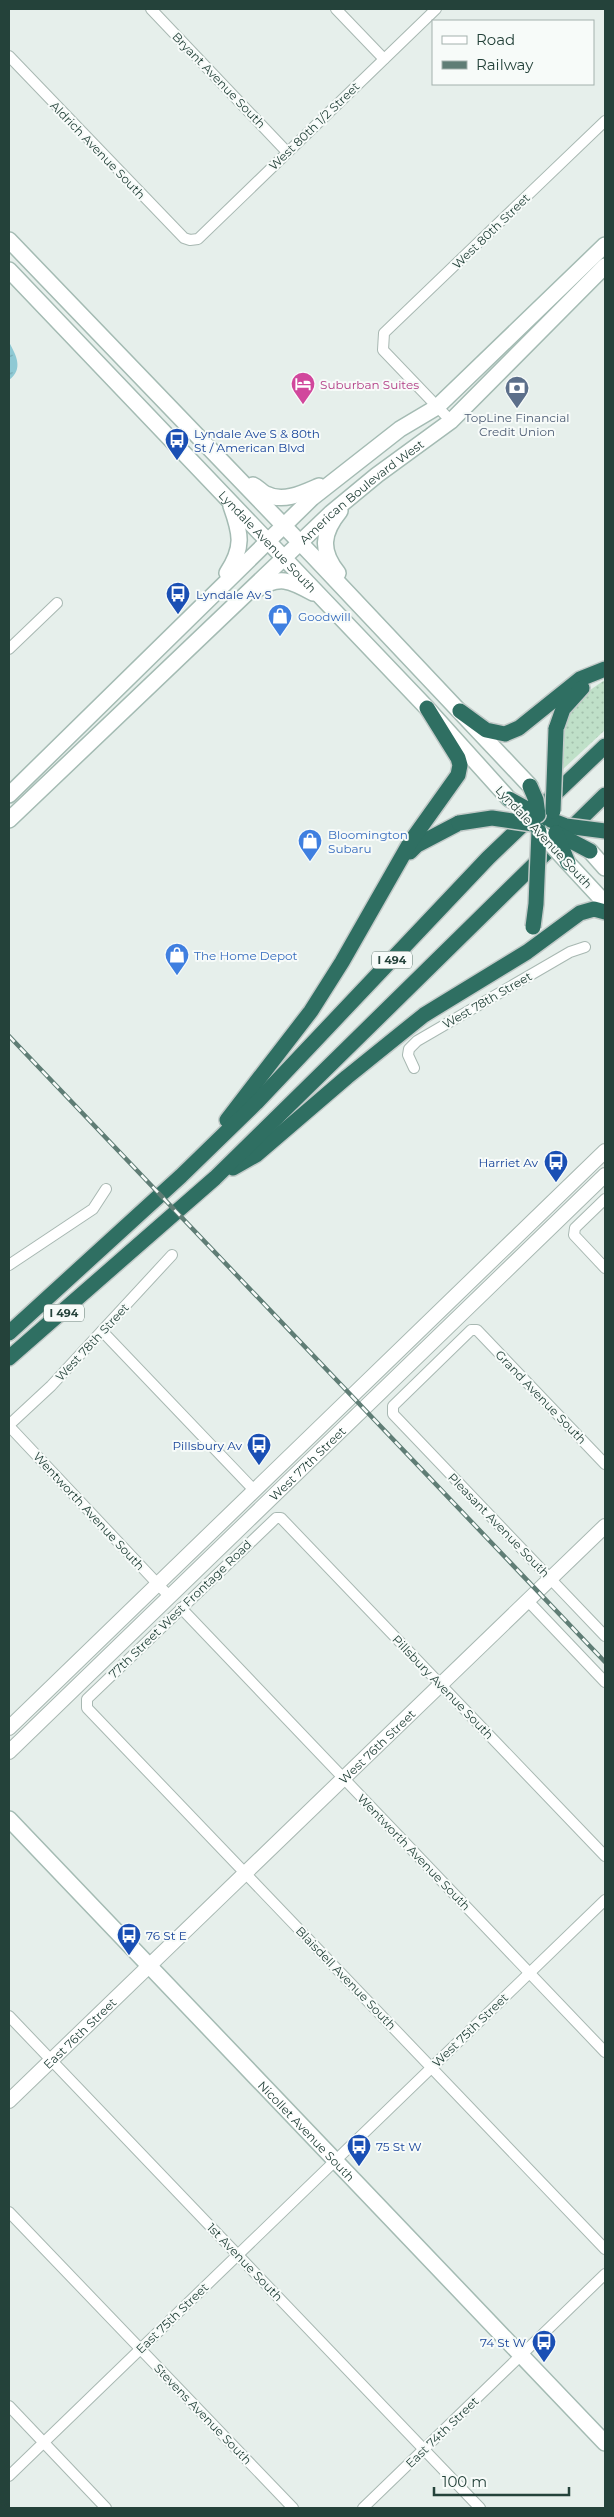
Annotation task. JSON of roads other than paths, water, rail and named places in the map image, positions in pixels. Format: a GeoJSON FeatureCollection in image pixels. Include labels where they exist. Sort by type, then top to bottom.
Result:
{"type":"FeatureCollection","features":[{"type":"Feature","properties":{"kind":"highway"},"geometry":{"type":"LineString","coordinates":[[460,710],[486,730],[505,734],[519,728],[580,679],[602,670]]}},
{"type":"Feature","properties":{"kind":"highway"},"geometry":{"type":"LineString","coordinates":[[500,969],[522,948],[533,928],[547,824],[556,729],[560,716],[571,698],[602,670]]}},
{"type":"Feature","properties":{"kind":"highway"},"geometry":{"type":"LineString","coordinates":[[181,1176],[250,1092],[311,1011],[411,840],[452,786],[460,765],[427,708]]}},
{"type":"Feature","properties":{"kind":"highway","name":"I 494"},"geometry":{"type":"LineString","coordinates":[[9,1333],[181,1176],[296,1062],[488,858],[605,746]]}},
{"type":"Feature","properties":{"kind":"highway"},"geometry":{"type":"LineString","coordinates":[[530,786],[547,824],[568,863]]}},
{"type":"Feature","properties":{"kind":"highway","name":"I 494"},"geometry":{"type":"LineString","coordinates":[[9,1358],[215,1178],[605,795]]}},
{"type":"Feature","properties":{"kind":"highway"},"geometry":{"type":"LineString","coordinates":[[509,799],[590,851]]}},
{"type":"Feature","properties":{"kind":"highway"},"geometry":{"type":"LineString","coordinates":[[401,860],[417,845],[459,823],[502,818],[605,830]]}},
{"type":"Feature","properties":{"kind":"highway"},"geometry":{"type":"LineString","coordinates":[[215,1178],[256,1156],[347,1077],[424,1015],[500,969],[580,913],[594,909],[605,912]]}},
{"type":"Feature","properties":{"kind":"main road","name":"Lyndale Avenue South"},"geometry":{"type":"LineString","coordinates":[[9,240],[284,525],[530,786]]}},
{"type":"Feature","properties":{"kind":"main road","name":"American Boulevard West"},"geometry":{"type":"LineString","coordinates":[[9,794],[284,525],[334,480],[400,429],[437,407],[605,245]]}},
{"type":"Feature","properties":{"kind":"main road","name":"American Boulevard West"},"geometry":{"type":"LineString","coordinates":[[10,820],[299,542],[354,493],[451,421],[605,266]]}},
{"type":"Feature","properties":{"kind":"main road","name":"Lyndale Avenue South"},"geometry":{"type":"LineString","coordinates":[[9,270],[427,708],[509,799]]}},
{"type":"Feature","properties":{"kind":"main road"},"geometry":{"type":"LineString","coordinates":[[242,482],[278,498],[306,492],[334,480]]}},
{"type":"Feature","properties":{"kind":"main road"},"geometry":{"type":"LineString","coordinates":[[351,596],[324,549],[327,534],[336,516],[354,493]]}},
{"type":"Feature","properties":{"kind":"main road"},"geometry":{"type":"LineString","coordinates":[[218,588],[235,562],[240,546],[239,527],[228,500]]}},
{"type":"Feature","properties":{"kind":"main road"},"geometry":{"type":"LineString","coordinates":[[234,604],[271,581],[289,581],[324,600]]}},
{"type":"Feature","properties":{"kind":"main road","name":"Lyndale Avenue South"},"geometry":{"type":"LineString","coordinates":[[590,851],[603,865]]}},
{"type":"Feature","properties":{"kind":"main road","name":"Lyndale Avenue South"},"geometry":{"type":"LineString","coordinates":[[568,863],[605,903]]}},
{"type":"Feature","properties":{"kind":"main road","name":"Nicollet Avenue South"},"geometry":{"type":"LineString","coordinates":[[9,1820],[605,2444]]}},
{"type":"Feature","properties":{"kind":"street","name":"Bryant Avenue South"},"geometry":{"type":"LineString","coordinates":[[151,9],[287,152]]}},
{"type":"Feature","properties":{"kind":"street"},"geometry":{"type":"LineString","coordinates":[[336,9],[384,59]]}},
{"type":"Feature","properties":{"kind":"street","name":"West 80th 1/2 Street"},"geometry":{"type":"LineString","coordinates":[[190,240],[198,239],[436,9]]}},
{"type":"Feature","properties":{"kind":"street","name":"Aldrich Avenue South"},"geometry":{"type":"LineString","coordinates":[[9,56],[184,238],[190,240]]}},
{"type":"Feature","properties":{"kind":"street","name":"West 80th Street"},"geometry":{"type":"LineString","coordinates":[[437,407],[383,350],[384,333],[605,121]]}},
{"type":"Feature","properties":{"kind":"street"},"geometry":{"type":"LineString","coordinates":[[437,407],[451,421]]}},
{"type":"Feature","properties":{"kind":"street"},"geometry":{"type":"LineString","coordinates":[[9,647],[57,603]]}},
{"type":"Feature","properties":{"kind":"street","name":"West 78th Street"},"geometry":{"type":"LineString","coordinates":[[414,1068],[408,1055],[409,1049],[417,1041],[541,968],[585,947]]}},
{"type":"Feature","properties":{"kind":"street","name":"West 77th Street"},"geometry":{"type":"LineString","coordinates":[[9,1728],[605,1151]]}},
{"type":"Feature","properties":{"kind":"street","name":"West 77th Street"},"geometry":{"type":"LineString","coordinates":[[9,1752],[605,1175]]}},
{"type":"Feature","properties":{"kind":"street"},"geometry":{"type":"LineString","coordinates":[[9,1265],[93,1209],[106,1189]]}},
{"type":"Feature","properties":{"kind":"street"},"geometry":{"type":"LineString","coordinates":[[605,1199],[575,1228],[574,1235],[605,1268]]}},
{"type":"Feature","properties":{"kind":"street","name":"West 78th Street"},"geometry":{"type":"LineString","coordinates":[[9,1425],[51,1386],[172,1255]]}},
{"type":"Feature","properties":{"kind":"street","name":"Pleasant Avenue South"},"geometry":{"type":"LineString","coordinates":[[477,1330],[471,1330],[393,1406],[393,1414],[605,1636]]}},
{"type":"Feature","properties":{"kind":"street","name":"Grand Avenue South"},"geometry":{"type":"LineString","coordinates":[[477,1330],[605,1464]]}},
{"type":"Feature","properties":{"kind":"street"},"geometry":{"type":"LineString","coordinates":[[102,1331],[254,1490]]}},
{"type":"Feature","properties":{"kind":"street","name":"Wentworth Avenue South"},"geometry":{"type":"LineString","coordinates":[[9,1425],[169,1596]]}},
{"type":"Feature","properties":{"kind":"street","name":"77th Street West Frontage Road"},"geometry":{"type":"LineString","coordinates":[[87,1708],[87,1699],[276,1518],[281,1518]]}},
{"type":"Feature","properties":{"kind":"street","name":"Pillsbury Avenue South"},"geometry":{"type":"LineString","coordinates":[[281,1518],[605,1856]]}},
{"type":"Feature","properties":{"kind":"street","name":"West 76th Street"},"geometry":{"type":"LineString","coordinates":[[149,1966],[605,1526]]}},
{"type":"Feature","properties":{"kind":"street"},"geometry":{"type":"LineString","coordinates":[[528,1601],[605,1682]]}},
{"type":"Feature","properties":{"kind":"street","name":"Wentworth Avenue South"},"geometry":{"type":"LineString","coordinates":[[181,1608],[605,2052]]}},
{"type":"Feature","properties":{"kind":"street","name":"Blaisdell Avenue South"},"geometry":{"type":"LineString","coordinates":[[87,1708],[605,2249]]}},
{"type":"Feature","properties":{"kind":"street","name":"West 75th Street"},"geometry":{"type":"LineString","coordinates":[[335,2161],[605,1900]]}},
{"type":"Feature","properties":{"kind":"street","name":"East 76th Street"},"geometry":{"type":"LineString","coordinates":[[9,2101],[149,1966]]}},
{"type":"Feature","properties":{"kind":"street","name":"1st Avenue South"},"geometry":{"type":"LineString","coordinates":[[9,2016],[480,2508]]}},
{"type":"Feature","properties":{"kind":"street","name":"East 75th Street"},"geometry":{"type":"LineString","coordinates":[[9,2476],[335,2161]]}},
{"type":"Feature","properties":{"kind":"street","name":"Stevens Avenue South"},"geometry":{"type":"LineString","coordinates":[[9,2212],[294,2508]]}},
{"type":"Feature","properties":{"kind":"street","name":"East 74th Street"},"geometry":{"type":"LineString","coordinates":[[363,2508],[605,2274]]}},
{"type":"Feature","properties":{"kind":"street"},"geometry":{"type":"LineString","coordinates":[[9,2406],[106,2508]]}},
{"type":"Feature","properties":{"kind":"water"},"geometry":{"type":"Polygon","coordinates":[[[9,342],[16,357],[17,367],[14,376],[9,380],[9,342]]]}},
{"type":"Feature","properties":{"kind":"railway"},"geometry":{"type":"LineString","coordinates":[[9,1036],[605,1662]]}},
{"type":"Feature","properties":{"kind":"place","name":"Suburban Suites"},"geometry":{"type":"Point","coordinates":[303,405]}},
{"type":"Feature","properties":{"kind":"place","name":"TopLine Financial Credit Union"},"geometry":{"type":"Point","coordinates":[517,409]}},
{"type":"Feature","properties":{"kind":"place","name":"Lyndale Ave S & 80th St / American Blvd"},"geometry":{"type":"Point","coordinates":[177,461]}},
{"type":"Feature","properties":{"kind":"place","name":"Lyndale Av S"},"geometry":{"type":"Point","coordinates":[178,615]}},
{"type":"Feature","properties":{"kind":"place","name":"Goodwill"},"geometry":{"type":"Point","coordinates":[280,637]}},
{"type":"Feature","properties":{"kind":"place","name":"Bloomington Subaru"},"geometry":{"type":"Point","coordinates":[310,862]}},
{"type":"Feature","properties":{"kind":"place","name":"The Home Depot"},"geometry":{"type":"Point","coordinates":[177,976]}},
{"type":"Feature","properties":{"kind":"place","name":"Harriet Av"},"geometry":{"type":"Point","coordinates":[556,1183]}},
{"type":"Feature","properties":{"kind":"place","name":"Pillsbury Av"},"geometry":{"type":"Point","coordinates":[259,1466]}},
{"type":"Feature","properties":{"kind":"place","name":"76 St E"},"geometry":{"type":"Point","coordinates":[129,1956]}},
{"type":"Feature","properties":{"kind":"place","name":"75 St W"},"geometry":{"type":"Point","coordinates":[359,2167]}},
{"type":"Feature","properties":{"kind":"place","name":"74 St W"},"geometry":{"type":"Point","coordinates":[544,2363]}}]}
